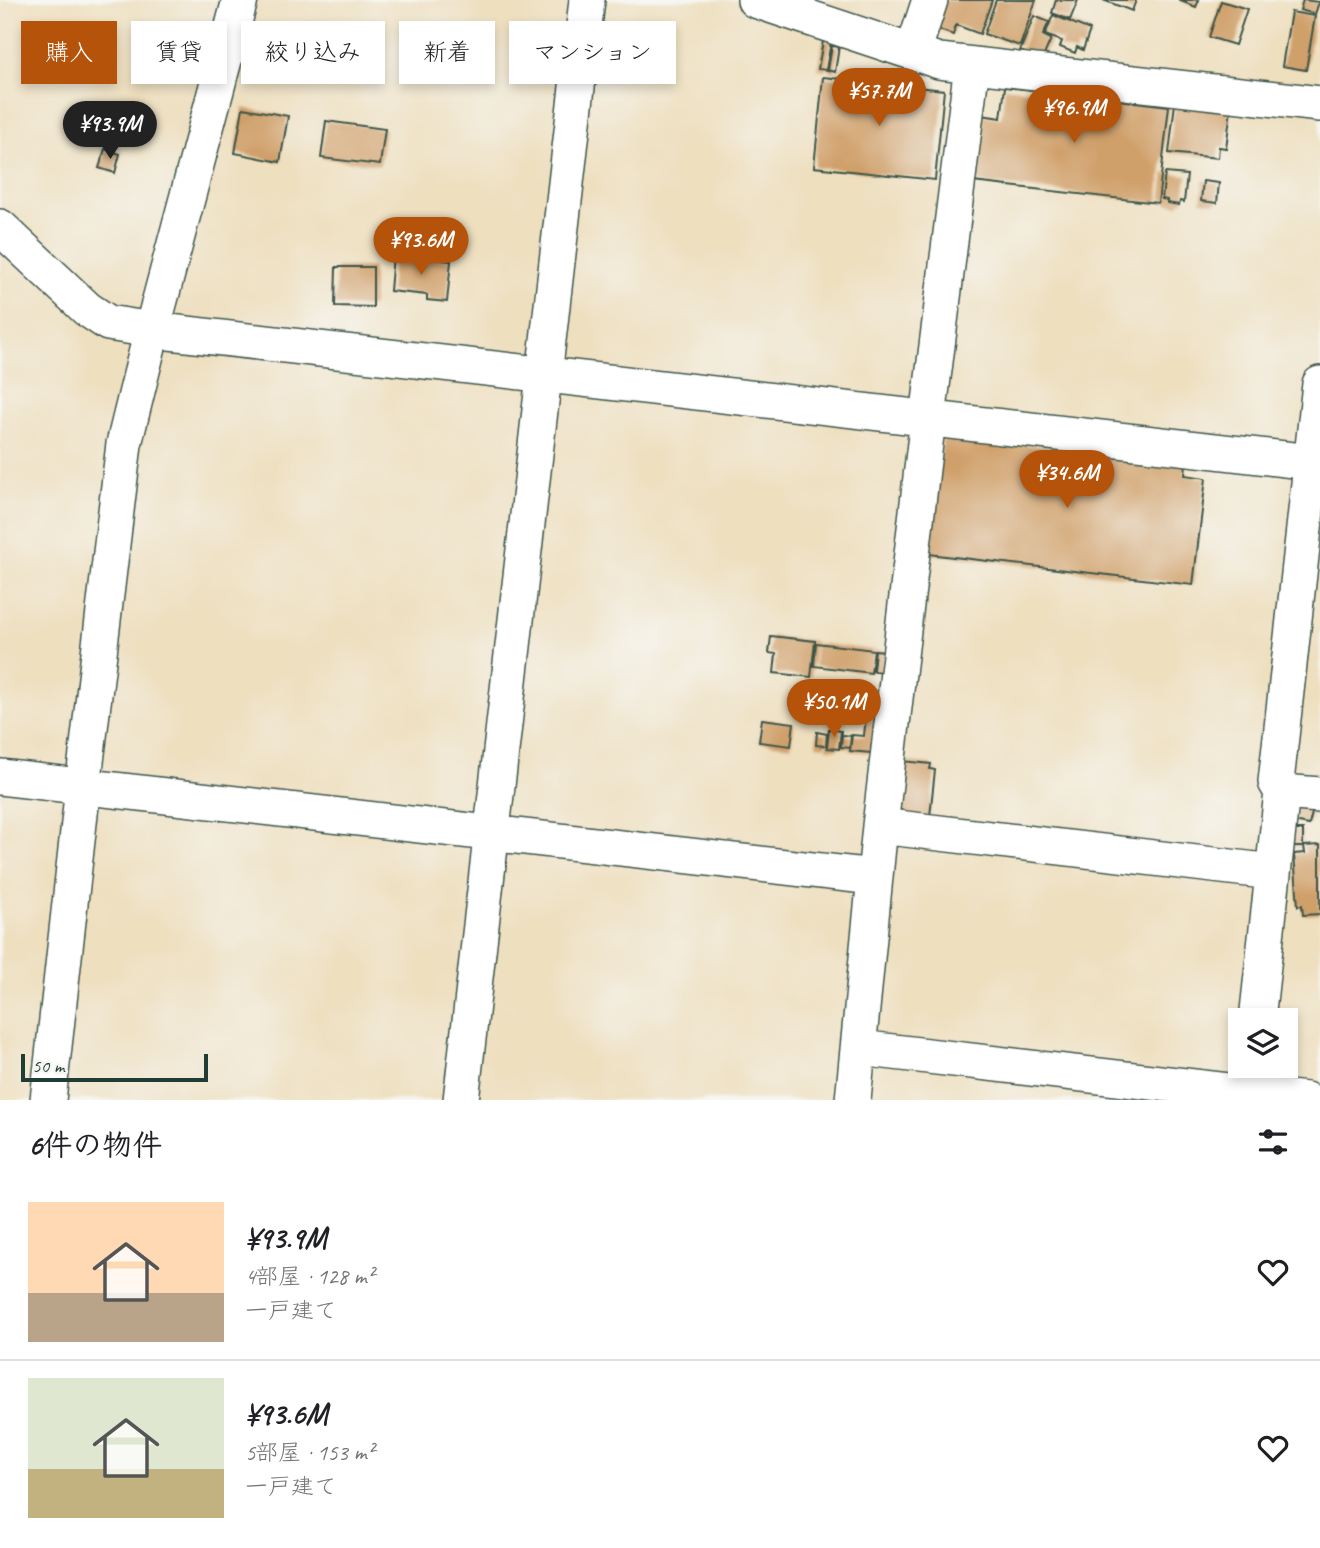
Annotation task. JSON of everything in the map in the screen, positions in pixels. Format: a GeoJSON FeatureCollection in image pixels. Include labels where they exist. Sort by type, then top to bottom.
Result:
{"type":"FeatureCollection","features":[{"type":"Feature","properties":{"kind":"street"},"geometry":{"type":"LineString","coordinates":[[48,1100],[124,444],[240,0]]}},
{"type":"Feature","properties":{"kind":"street"},"geometry":{"type":"LineString","coordinates":[[534,373],[566,0]]}},
{"type":"Feature","properties":{"kind":"street"},"geometry":{"type":"LineString","coordinates":[[440,1100],[481,833],[534,373],[587,0]]}},
{"type":"Feature","properties":{"kind":"street"},"geometry":{"type":"LineString","coordinates":[[755,0],[939,61],[1319,95]]}},
{"type":"Feature","properties":{"kind":"street"},"geometry":{"type":"LineString","coordinates":[[913,52],[930,0]]}},
{"type":"Feature","properties":{"kind":"street"},"geometry":{"type":"LineString","coordinates":[[853,1100],[874,877],[972,65]]}},
{"type":"Feature","properties":{"kind":"street"},"geometry":{"type":"LineString","coordinates":[[0,227],[87,309],[108,323],[1315,463]]}},
{"type":"Feature","properties":{"kind":"street"},"geometry":{"type":"LineString","coordinates":[[1258,1008],[1282,792],[1276,782],[1315,463],[1320,384]]}},
{"type":"Feature","properties":{"kind":"street"},"geometry":{"type":"LineString","coordinates":[[1282,792],[1293,784],[1320,546]]}},
{"type":"Feature","properties":{"kind":"street"},"geometry":{"type":"LineString","coordinates":[[0,777],[874,877]]}},
{"type":"Feature","properties":{"kind":"street"},"geometry":{"type":"LineString","coordinates":[[1282,792],[1320,795]]}},
{"type":"Feature","properties":{"kind":"street"},"geometry":{"type":"LineString","coordinates":[[880,826],[1273,872]]}},
{"type":"Feature","properties":{"kind":"street"},"geometry":{"type":"LineString","coordinates":[[461,1100],[481,833]]}},
{"type":"Feature","properties":{"kind":"street"},"geometry":{"type":"LineString","coordinates":[[859,1048],[1250,1086],[1306,1100]]}},
{"type":"Feature","properties":{"kind":"building"},"geometry":{"type":"Polygon","coordinates":[[[939,0],[992,0],[980,34],[956,25],[953,35],[931,27],[939,0]]]}},
{"type":"Feature","properties":{"kind":"building"},"geometry":{"type":"Polygon","coordinates":[[[996,0],[1036,0],[1020,46],[984,34],[996,0]]]}},
{"type":"Feature","properties":{"kind":"building"},"geometry":{"type":"Polygon","coordinates":[[[1056,0],[1078,0],[1070,20],[1052,13],[1056,0]]]}},
{"type":"Feature","properties":{"kind":"building"},"geometry":{"type":"Polygon","coordinates":[[[1103,0],[1136,0],[1132,11],[1103,0]]]}},
{"type":"Feature","properties":{"kind":"building"},"geometry":{"type":"Polygon","coordinates":[[[1178,0],[1199,0],[1196,7],[1178,0]]]}},
{"type":"Feature","properties":{"kind":"building"},"geometry":{"type":"Polygon","coordinates":[[[1303,0],[1319,2],[1315,14],[1300,10],[1303,0]]]}},
{"type":"Feature","properties":{"kind":"building"},"geometry":{"type":"Polygon","coordinates":[[[1221,1],[1247,9],[1235,45],[1209,37],[1221,1]]]}},
{"type":"Feature","properties":{"kind":"building"},"geometry":{"type":"Polygon","coordinates":[[[1291,12],[1315,16],[1306,70],[1282,66],[1291,12]]]}},
{"type":"Feature","properties":{"kind":"building"},"geometry":{"type":"Polygon","coordinates":[[[1053,15],[1090,30],[1083,50],[1077,47],[1075,53],[1060,47],[1062,41],[1045,35],[1053,15]]]}},
{"type":"Feature","properties":{"kind":"building"},"geometry":{"type":"Polygon","coordinates":[[[1034,16],[1049,22],[1043,35],[1051,39],[1042,60],[1020,51],[1034,16]]]}},
{"type":"Feature","properties":{"kind":"building"},"geometry":{"type":"Polygon","coordinates":[[[823,41],[831,42],[826,70],[818,69],[823,41]]]}},
{"type":"Feature","properties":{"kind":"building"},"geometry":{"type":"Polygon","coordinates":[[[832,46],[839,47],[835,72],[828,70],[832,46]]]}},
{"type":"Feature","properties":{"kind":"building"},"geometry":{"type":"Polygon","coordinates":[[[823,77],[944,90],[935,180],[814,167],[823,77]]]}},
{"type":"Feature","properties":{"kind":"building"},"geometry":{"type":"Polygon","coordinates":[[[1005,87],[1169,106],[1158,203],[973,182],[981,115],[1001,118],[1005,87]]]}},
{"type":"Feature","properties":{"kind":"building"},"geometry":{"type":"Polygon","coordinates":[[[1175,103],[1231,109],[1226,148],[1219,147],[1218,158],[1169,153],[1175,103]]]}},
{"type":"Feature","properties":{"kind":"building"},"geometry":{"type":"Polygon","coordinates":[[[243,108],[288,116],[280,162],[235,153],[243,108]]]}},
{"type":"Feature","properties":{"kind":"building"},"geometry":{"type":"Polygon","coordinates":[[[326,121],[385,129],[380,165],[321,158],[326,121]]]}},
{"type":"Feature","properties":{"kind":"building"},"geometry":{"type":"Polygon","coordinates":[[[105,149],[120,154],[115,173],[99,168],[105,149]]]}},
{"type":"Feature","properties":{"kind":"building"},"geometry":{"type":"Polygon","coordinates":[[[1165,173],[1187,175],[1184,202],[1180,201],[1179,205],[1167,203],[1167,200],[1162,199],[1165,173]]]}},
{"type":"Feature","properties":{"kind":"building"},"geometry":{"type":"Polygon","coordinates":[[[1203,181],[1219,183],[1217,203],[1201,201],[1203,181]]]}},
{"type":"Feature","properties":{"kind":"building"},"geometry":{"type":"Polygon","coordinates":[[[393,255],[451,261],[447,302],[427,300],[427,295],[390,291],[393,255]]]}},
{"type":"Feature","properties":{"kind":"building"},"geometry":{"type":"Polygon","coordinates":[[[336,267],[373,267],[373,307],[335,306],[336,267]]]}},
{"type":"Feature","properties":{"kind":"building"},"geometry":{"type":"Polygon","coordinates":[[[943,435],[1186,463],[1185,475],[1206,478],[1193,585],[929,554],[943,435]]]}},
{"type":"Feature","properties":{"kind":"building"},"geometry":{"type":"Polygon","coordinates":[[[771,636],[815,641],[811,677],[774,673],[776,654],[769,653],[771,636]]]}},
{"type":"Feature","properties":{"kind":"building"},"geometry":{"type":"Polygon","coordinates":[[[816,643],[874,650],[871,673],[814,666],[816,643]]]}},
{"type":"Feature","properties":{"kind":"building"},"geometry":{"type":"Polygon","coordinates":[[[875,650],[885,651],[882,672],[873,671],[875,650]]]}},
{"type":"Feature","properties":{"kind":"building"},"geometry":{"type":"Polygon","coordinates":[[[866,716],[875,717],[871,753],[850,751],[852,735],[864,736],[866,716]]]}},
{"type":"Feature","properties":{"kind":"building"},"geometry":{"type":"Polygon","coordinates":[[[762,719],[794,723],[791,746],[759,742],[762,719]]]}},
{"type":"Feature","properties":{"kind":"building"},"geometry":{"type":"Polygon","coordinates":[[[829,729],[841,731],[839,749],[827,748],[829,729]]]}},
{"type":"Feature","properties":{"kind":"building"},"geometry":{"type":"Polygon","coordinates":[[[817,732],[827,734],[826,746],[816,745],[817,732]]]}},
{"type":"Feature","properties":{"kind":"building"},"geometry":{"type":"Polygon","coordinates":[[[842,735],[851,736],[850,748],[841,747],[842,735]]]}},
{"type":"Feature","properties":{"kind":"building"},"geometry":{"type":"Polygon","coordinates":[[[902,761],[931,764],[930,769],[935,770],[930,816],[901,818],[901,810],[895,810],[902,761]]]}},
{"type":"Feature","properties":{"kind":"building"},"geometry":{"type":"Polygon","coordinates":[[[1298,802],[1314,805],[1309,825],[1294,822],[1298,802]]]}},
{"type":"Feature","properties":{"kind":"building"},"geometry":{"type":"Polygon","coordinates":[[[1287,830],[1303,830],[1303,847],[1287,847],[1287,830]]]}},
{"type":"Feature","properties":{"kind":"building"},"geometry":{"type":"Polygon","coordinates":[[[1320,845],[1320,914],[1303,915],[1302,905],[1298,906],[1294,854],[1305,853],[1304,846],[1320,845]]]}}]}
